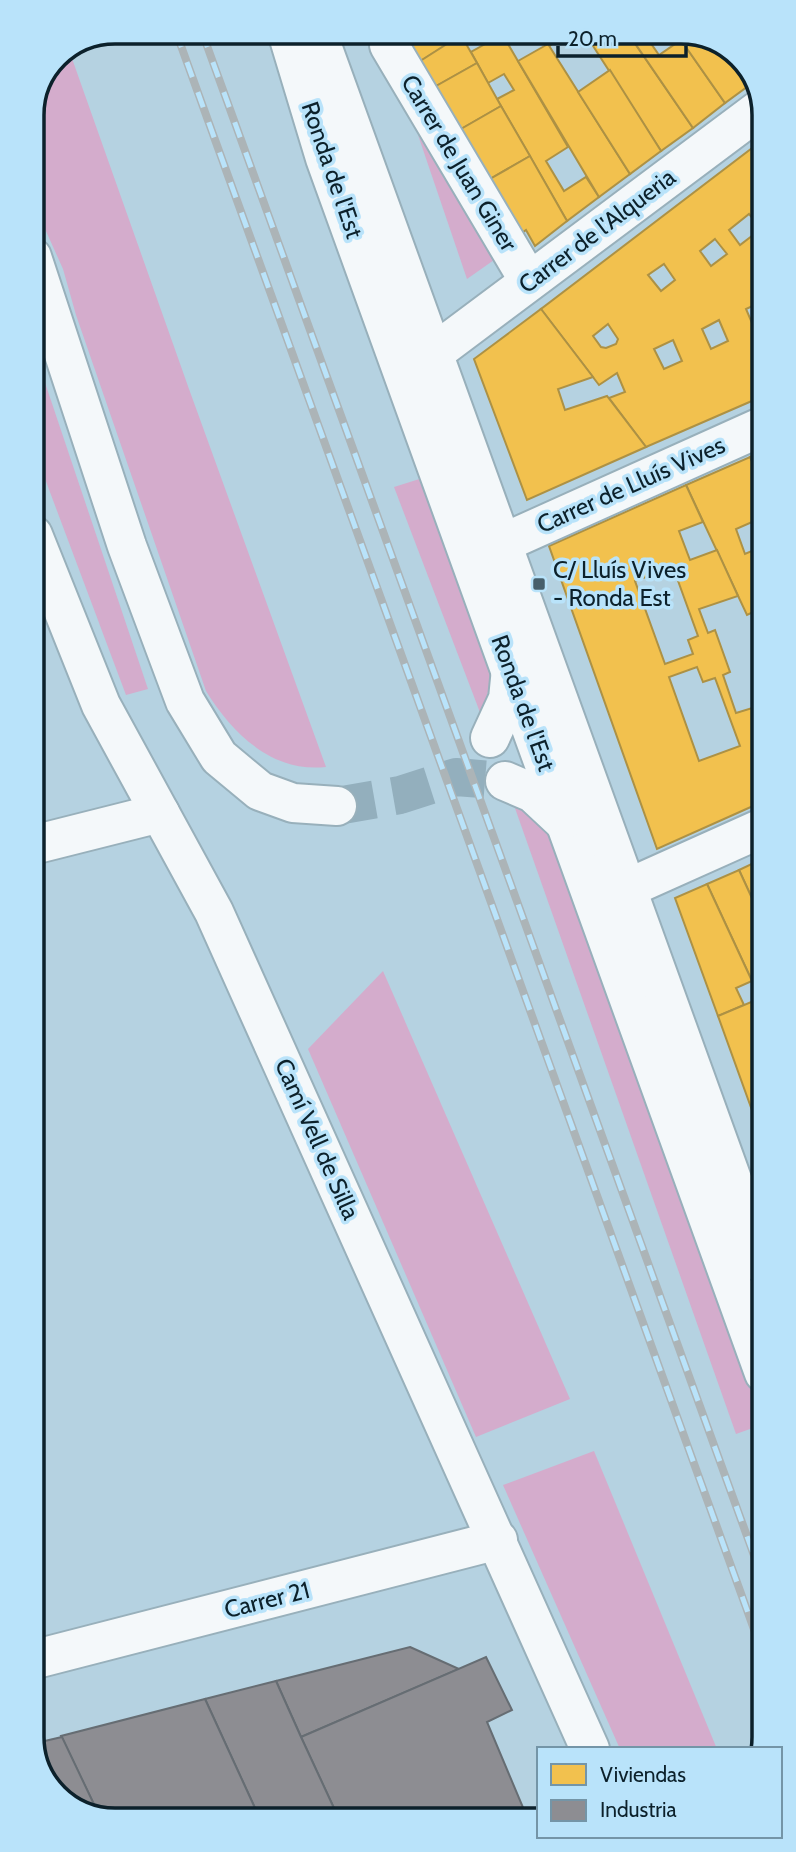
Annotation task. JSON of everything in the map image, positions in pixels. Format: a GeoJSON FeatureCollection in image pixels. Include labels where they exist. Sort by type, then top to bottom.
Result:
{"type":"FeatureCollection","features":[{"type":"Feature","properties":{"kind":"street","name":"Ronda de l'Est"},"geometry":{"type":"LineString","coordinates":[[291,44],[325,158],[752,1340]]}},
{"type":"Feature","properties":{"kind":"street","name":"Ronda de l'Est"},"geometry":{"type":"LineString","coordinates":[[321,44],[626,889],[748,1174],[752,1198]]}},
{"type":"Feature","properties":{"kind":"street","name":"Carrer de Juan Giner"},"geometry":{"type":"LineString","coordinates":[[389,45],[530,281]]}},
{"type":"Feature","properties":{"kind":"street","name":"Carrer de l'Alqueria"},"geometry":{"type":"LineString","coordinates":[[434,353],[752,115]]}},
{"type":"Feature","properties":{"kind":"street"},"geometry":{"type":"LineString","coordinates":[[44,294],[127,546],[185,701],[219,757],[260,791],[293,803],[337,806]]}},
{"type":"Feature","properties":{"kind":"street","name":"Carrer de Lluís Vives"},"geometry":{"type":"LineString","coordinates":[[501,544],[752,431]]}},
{"type":"Feature","properties":{"kind":"street","name":"Camí Vell de Silla"},"geometry":{"type":"LineString","coordinates":[[44,562],[101,705],[214,912],[589,1747]]}},
{"type":"Feature","properties":{"kind":"street"},"geometry":{"type":"LineString","coordinates":[[489,738],[508,699],[511,669]]}},
{"type":"Feature","properties":{"kind":"street"},"geometry":{"type":"LineString","coordinates":[[505,781],[533,793],[566,825]]}},
{"type":"Feature","properties":{"kind":"street"},"geometry":{"type":"LineString","coordinates":[[44,842],[160,813]]}},
{"type":"Feature","properties":{"kind":"street"},"geometry":{"type":"LineString","coordinates":[[626,889],[752,832]]}},
{"type":"Feature","properties":{"kind":"street","name":"Carrer 21"},"geometry":{"type":"LineString","coordinates":[[44,1657],[498,1540]]}},
{"type":"Feature","properties":{"kind":"shaded area"},"geometry":{"type":"Polygon","coordinates":[[[72,58],[326,767],[288,764],[271,757],[241,735],[216,707],[206,691],[76,315],[63,269],[44,227],[44,110],[51,83],[58,71],[72,58]]]}},
{"type":"Feature","properties":{"kind":"shaded area"},"geometry":{"type":"Polygon","coordinates":[[[418,135],[494,260],[467,279],[418,135]]]}},
{"type":"Feature","properties":{"kind":"shaded area"},"geometry":{"type":"Polygon","coordinates":[[[44,380],[148,689],[126,695],[44,476],[44,380]]]}},
{"type":"Feature","properties":{"kind":"shaded area"},"geometry":{"type":"Polygon","coordinates":[[[429,476],[496,665],[481,715],[394,487],[429,476]]]}},
{"type":"Feature","properties":{"kind":"shaded area"},"geometry":{"type":"Polygon","coordinates":[[[510,794],[555,828],[752,1370],[752,1428],[736,1434],[510,794]]]}},
{"type":"Feature","properties":{"kind":"shaded area"},"geometry":{"type":"Polygon","coordinates":[[[383,971],[570,1399],[476,1437],[308,1049],[383,971]]]}},
{"type":"Feature","properties":{"kind":"shaded area"},"geometry":{"type":"Polygon","coordinates":[[[594,1451],[716,1747],[619,1747],[503,1485],[594,1451]]]}},
{"type":"Feature","properties":{"kind":"building: Viviendas"},"geometry":{"type":"Polygon","coordinates":[[[402,44],[448,44],[414,65],[402,44]]]}},
{"type":"Feature","properties":{"kind":"building: Viviendas"},"geometry":{"type":"Polygon","coordinates":[[[447,44],[466,44],[477,63],[429,90],[414,65],[447,44]]]}},
{"type":"Feature","properties":{"kind":"building: Viviendas"},"geometry":{"type":"Polygon","coordinates":[[[485,44],[508,44],[568,147],[546,161],[564,191],[586,177],[599,197],[567,221],[497,99],[514,90],[504,74],[488,83],[471,52],[485,44]]]}},
{"type":"Feature","properties":{"kind":"building: Viviendas"},"geometry":{"type":"Polygon","coordinates":[[[548,44],[630,174],[599,197],[518,61],[548,44]]]}},
{"type":"Feature","properties":{"kind":"building: Viviendas"},"geometry":{"type":"Polygon","coordinates":[[[592,44],[635,44],[693,128],[661,151],[592,44]]]}},
{"type":"Feature","properties":{"kind":"building: Viviendas"},"geometry":{"type":"Polygon","coordinates":[[[636,44],[651,44],[659,55],[675,44],[684,44],[725,103],[693,128],[636,44]]]}},
{"type":"Feature","properties":{"kind":"building: Viviendas"},"geometry":{"type":"Polygon","coordinates":[[[684,44],[713,51],[738,71],[746,87],[725,103],[684,44]]]}},
{"type":"Feature","properties":{"kind":"building: Viviendas"},"geometry":{"type":"Polygon","coordinates":[[[477,63],[501,106],[454,133],[429,90],[477,63]]]}},
{"type":"Feature","properties":{"kind":"building: Viviendas"},"geometry":{"type":"Polygon","coordinates":[[[610,70],[661,151],[630,174],[578,92],[610,70]]]}},
{"type":"Feature","properties":{"kind":"building: Viviendas"},"geometry":{"type":"Polygon","coordinates":[[[501,106],[530,156],[483,183],[454,133],[501,106]]]}},
{"type":"Feature","properties":{"kind":"building: Viviendas"},"geometry":{"type":"Polygon","coordinates":[[[752,148],[752,218],[749,214],[729,230],[740,245],[752,236],[752,306],[746,309],[752,323],[752,401],[646,447],[609,398],[625,392],[617,373],[599,385],[541,309],[752,148]],[[715,239],[700,251],[711,266],[727,254],[715,239]],[[664,264],[648,275],[661,291],[675,280],[664,264]],[[719,320],[702,329],[711,349],[728,341],[719,320]],[[608,324],[593,336],[601,347],[606,348],[616,344],[618,339],[608,324]],[[673,340],[654,349],[664,369],[682,361],[673,340]]]}},
{"type":"Feature","properties":{"kind":"building: Viviendas"},"geometry":{"type":"Polygon","coordinates":[[[530,156],[567,221],[535,246],[526,230],[515,238],[483,183],[530,156]]]}},
{"type":"Feature","properties":{"kind":"building: Viviendas"},"geometry":{"type":"Polygon","coordinates":[[[541,309],[593,377],[558,389],[565,410],[607,396],[646,447],[527,500],[474,359],[541,309]]]}},
{"type":"Feature","properties":{"kind":"building: Viviendas"},"geometry":{"type":"Polygon","coordinates":[[[750,457],[752,522],[736,529],[745,554],[752,551],[752,613],[747,615],[686,485],[750,457]]]}},
{"type":"Feature","properties":{"kind":"building: Viviendas"},"geometry":{"type":"Polygon","coordinates":[[[686,485],[703,522],[679,531],[690,560],[717,550],[738,596],[699,609],[708,633],[715,630],[730,672],[723,675],[736,713],[752,708],[752,806],[657,849],[549,546],[686,485]],[[673,567],[635,581],[665,664],[693,654],[688,640],[698,636],[673,567]],[[697,667],[669,677],[699,761],[740,746],[715,678],[703,682],[697,667]]]}},
{"type":"Feature","properties":{"kind":"building: Viviendas"},"geometry":{"type":"Polygon","coordinates":[[[752,864],[752,898],[739,870],[752,864]]]}},
{"type":"Feature","properties":{"kind":"building: Viviendas"},"geometry":{"type":"Polygon","coordinates":[[[739,870],[752,898],[752,981],[707,884],[739,870]]]}},
{"type":"Feature","properties":{"kind":"building: Viviendas"},"geometry":{"type":"Polygon","coordinates":[[[707,884],[752,981],[736,988],[744,1005],[718,1016],[675,898],[707,884]]]}},
{"type":"Feature","properties":{"kind":"building: Viviendas"},"geometry":{"type":"Polygon","coordinates":[[[752,1002],[752,1110],[718,1016],[752,1002]]]}},
{"type":"Feature","properties":{"kind":"building: Industria"},"geometry":{"type":"Polygon","coordinates":[[[410,1647],[459,1669],[301,1737],[276,1681],[410,1647]]]}},
{"type":"Feature","properties":{"kind":"building: Industria"},"geometry":{"type":"Polygon","coordinates":[[[486,1657],[512,1710],[487,1722],[523,1808],[334,1808],[301,1737],[486,1657]]]}},
{"type":"Feature","properties":{"kind":"building: Industria"},"geometry":{"type":"Polygon","coordinates":[[[276,1681],[334,1808],[255,1808],[205,1699],[276,1681]]]}},
{"type":"Feature","properties":{"kind":"building: Industria"},"geometry":{"type":"Polygon","coordinates":[[[205,1699],[255,1808],[110,1808],[94,1805],[61,1736],[205,1699]]]}},
{"type":"Feature","properties":{"kind":"building: Industria"},"geometry":{"type":"Polygon","coordinates":[[[62,1737],[94,1805],[71,1794],[58,1781],[51,1769],[44,1741],[62,1737]]]}},
{"type":"Feature","properties":{"kind":"tunnel"},"geometry":{"type":"LineString","coordinates":[[337,806],[400,795],[456,777],[505,781]]}},
{"type":"Feature","properties":{"kind":"railway"},"geometry":{"type":"LineString","coordinates":[[180,44],[752,1624]]}},
{"type":"Feature","properties":{"kind":"railway"},"geometry":{"type":"LineString","coordinates":[[206,44],[752,1550]]}},
{"type":"Feature","properties":{"kind":"place","name":"C/ Lluís Vives - Ronda Est"},"geometry":{"type":"Point","coordinates":[539,584]}}]}
